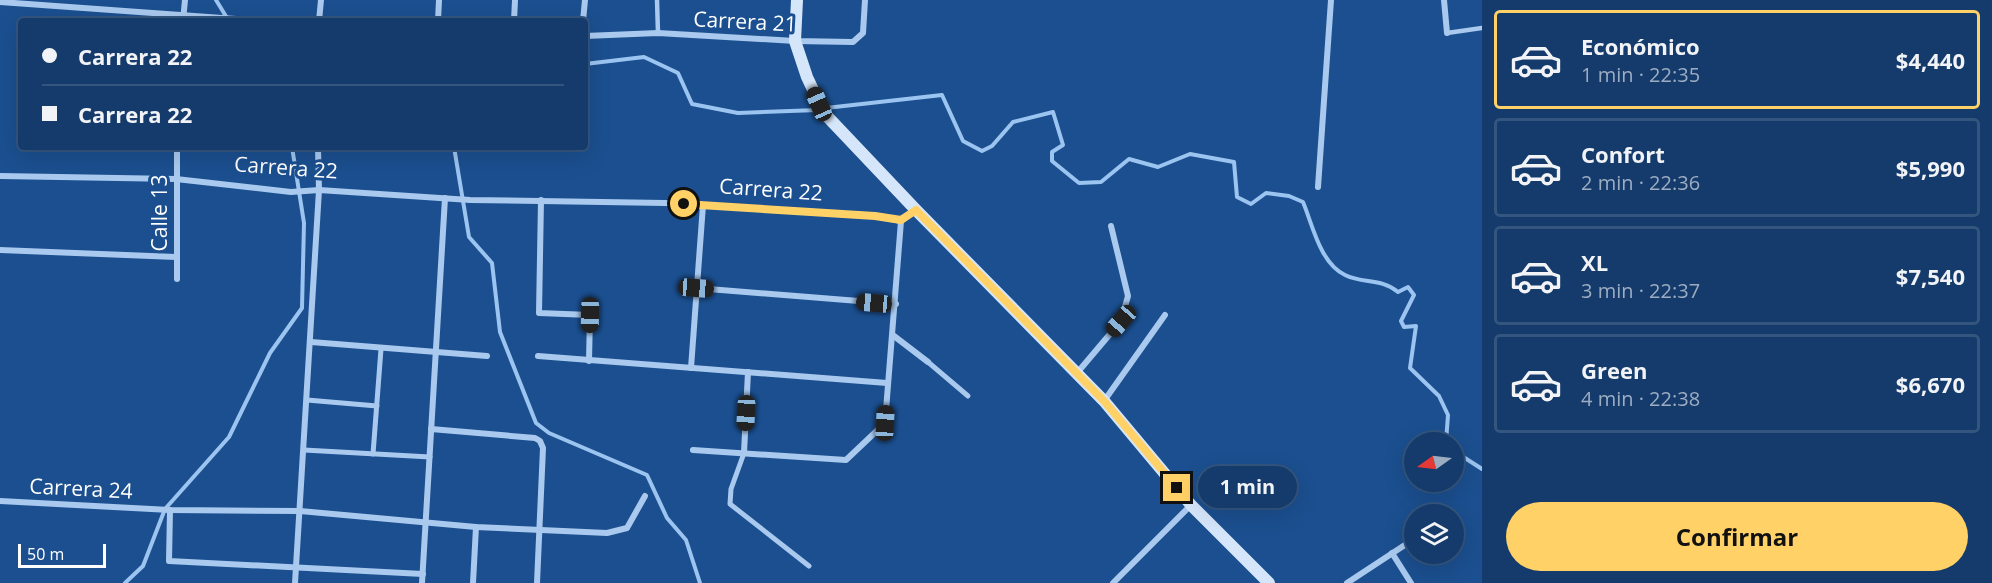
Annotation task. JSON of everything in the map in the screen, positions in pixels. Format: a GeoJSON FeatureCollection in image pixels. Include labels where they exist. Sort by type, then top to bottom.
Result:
{"type":"FeatureCollection","features":[{"type":"Feature","properties":{"kind":"main road"},"geometry":{"type":"LineString","coordinates":[[797,0],[795,41],[821,108],[916,210],[1104,401],[1191,506],[1269,583]]}},
{"type":"Feature","properties":{"kind":"street"},"geometry":{"type":"LineString","coordinates":[[184,17],[185,0]]}},
{"type":"Feature","properties":{"kind":"street"},"geometry":{"type":"LineString","coordinates":[[319,18],[321,0]]}},
{"type":"Feature","properties":{"kind":"street"},"geometry":{"type":"LineString","coordinates":[[438,18],[439,0]]}},
{"type":"Feature","properties":{"kind":"street"},"geometry":{"type":"LineString","coordinates":[[514,18],[515,0]]}},
{"type":"Feature","properties":{"kind":"street"},"geometry":{"type":"LineString","coordinates":[[583,18],[585,0]]}},
{"type":"Feature","properties":{"kind":"street","name":"Carrera 21"},"geometry":{"type":"LineString","coordinates":[[588,36],[658,33],[853,42],[863,33],[865,0]]}},
{"type":"Feature","properties":{"kind":"street"},"geometry":{"type":"LineString","coordinates":[[1318,188],[1331,0]]}},
{"type":"Feature","properties":{"kind":"street"},"geometry":{"type":"LineString","coordinates":[[1444,0],[1448,33]]}},
{"type":"Feature","properties":{"kind":"street"},"geometry":{"type":"LineString","coordinates":[[0,2],[184,17],[218,15],[232,18]]}},
{"type":"Feature","properties":{"kind":"street","name":"Calle 13"},"geometry":{"type":"LineString","coordinates":[[177,150],[177,279]]}},
{"type":"Feature","properties":{"kind":"street"},"geometry":{"type":"LineString","coordinates":[[295,583],[319,190],[318,150]]}},
{"type":"Feature","properties":{"kind":"street","name":"Carrera 22"},"geometry":{"type":"LineString","coordinates":[[0,176],[176,179],[291,192],[319,190],[470,200],[703,205],[875,216],[901,220]]}},
{"type":"Feature","properties":{"kind":"street"},"geometry":{"type":"LineString","coordinates":[[422,583],[445,198]]}},
{"type":"Feature","properties":{"kind":"street"},"geometry":{"type":"LineString","coordinates":[[541,200],[539,314],[590,315],[589,361]]}},
{"type":"Feature","properties":{"kind":"street"},"geometry":{"type":"LineString","coordinates":[[691,368],[703,205]]}},
{"type":"Feature","properties":{"kind":"street"},"geometry":{"type":"LineString","coordinates":[[693,450],[846,460],[885,423],[887,382],[894,336],[901,220],[916,210]]}},
{"type":"Feature","properties":{"kind":"street"},"geometry":{"type":"LineString","coordinates":[[1076,374],[1121,321],[1128,296],[1111,226]]}},
{"type":"Feature","properties":{"kind":"street"},"geometry":{"type":"LineString","coordinates":[[0,250],[176,257]]}},
{"type":"Feature","properties":{"kind":"street"},"geometry":{"type":"LineString","coordinates":[[696,288],[896,304]]}},
{"type":"Feature","properties":{"kind":"street"},"geometry":{"type":"LineString","coordinates":[[1104,401],[1165,315]]}},
{"type":"Feature","properties":{"kind":"street"},"geometry":{"type":"LineString","coordinates":[[894,336],[968,396]]}},
{"type":"Feature","properties":{"kind":"street"},"geometry":{"type":"LineString","coordinates":[[310,342],[487,356]]}},
{"type":"Feature","properties":{"kind":"street"},"geometry":{"type":"LineString","coordinates":[[373,454],[381,349]]}},
{"type":"Feature","properties":{"kind":"street"},"geometry":{"type":"LineString","coordinates":[[538,356],[887,382]]}},
{"type":"Feature","properties":{"kind":"street"},"geometry":{"type":"LineString","coordinates":[[748,372],[744,453],[731,489],[730,504],[809,566]]}},
{"type":"Feature","properties":{"kind":"street"},"geometry":{"type":"LineString","coordinates":[[307,400],[377,406]]}},
{"type":"Feature","properties":{"kind":"street"},"geometry":{"type":"LineString","coordinates":[[431,429],[535,438],[540,441],[543,448],[537,583]]}},
{"type":"Feature","properties":{"kind":"street"},"geometry":{"type":"LineString","coordinates":[[304,450],[430,457]]}},
{"type":"Feature","properties":{"kind":"street","name":"Carrera 24"},"geometry":{"type":"LineString","coordinates":[[0,501],[170,510],[300,512],[476,526],[607,533],[623,531],[631,522],[645,496]]}},
{"type":"Feature","properties":{"kind":"street"},"geometry":{"type":"LineString","coordinates":[[1113,583],[1191,506]]}},
{"type":"Feature","properties":{"kind":"street"},"geometry":{"type":"LineString","coordinates":[[170,510],[169,561],[423,574]]}},
{"type":"Feature","properties":{"kind":"street"},"geometry":{"type":"LineString","coordinates":[[473,583],[476,526]]}},
{"type":"Feature","properties":{"kind":"street"},"geometry":{"type":"LineString","coordinates":[[1347,583],[1404,545]]}},
{"type":"Feature","properties":{"kind":"street"},"geometry":{"type":"LineString","coordinates":[[1392,553],[1411,583]]}},
{"type":"Feature","properties":{"kind":"lane"},"geometry":{"type":"LineString","coordinates":[[657,0],[658,33]]}},
{"type":"Feature","properties":{"kind":"lane"},"geometry":{"type":"LineString","coordinates":[[1448,33],[1482,28]]}},
{"type":"Feature","properties":{"kind":"waterway"},"geometry":{"type":"LineString","coordinates":[[216,0],[227,18]]}},
{"type":"Feature","properties":{"kind":"waterway"},"geometry":{"type":"LineString","coordinates":[[588,64],[644,57],[678,73],[692,104],[738,113],[818,110]]}},
{"type":"Feature","properties":{"kind":"waterway"},"geometry":{"type":"LineString","coordinates":[[826,108],[942,95],[963,141],[982,151],[992,146],[1013,122],[1053,112],[1063,145],[1052,152],[1052,161],[1079,183],[1101,182],[1129,159],[1158,167],[1190,154],[1234,162],[1237,197],[1251,204],[1266,193],[1289,196],[1303,202],[1318,243],[1336,269],[1352,278],[1386,285],[1398,292],[1408,287],[1414,295],[1401,321],[1404,327],[1416,326],[1410,368],[1439,396],[1448,415],[1447,432]]}},
{"type":"Feature","properties":{"kind":"waterway"},"geometry":{"type":"LineString","coordinates":[[125,583],[143,566],[165,509],[229,437],[270,353],[302,308],[304,223],[292,150]]}},
{"type":"Feature","properties":{"kind":"waterway"},"geometry":{"type":"LineString","coordinates":[[454,150],[469,237],[492,263],[500,332],[536,423],[549,433],[647,475],[667,518],[686,540],[700,583]]}},
{"type":"Feature","properties":{"kind":"waterway"},"geometry":{"type":"LineString","coordinates":[[1464,457],[1482,469]]}},
{"type":"Feature","properties":{"kind":"route"},"geometry":{"type":"LineString","coordinates":[[684,204],[875,216],[901,220],[916,210],[1104,401],[1177,488]]}}]}
